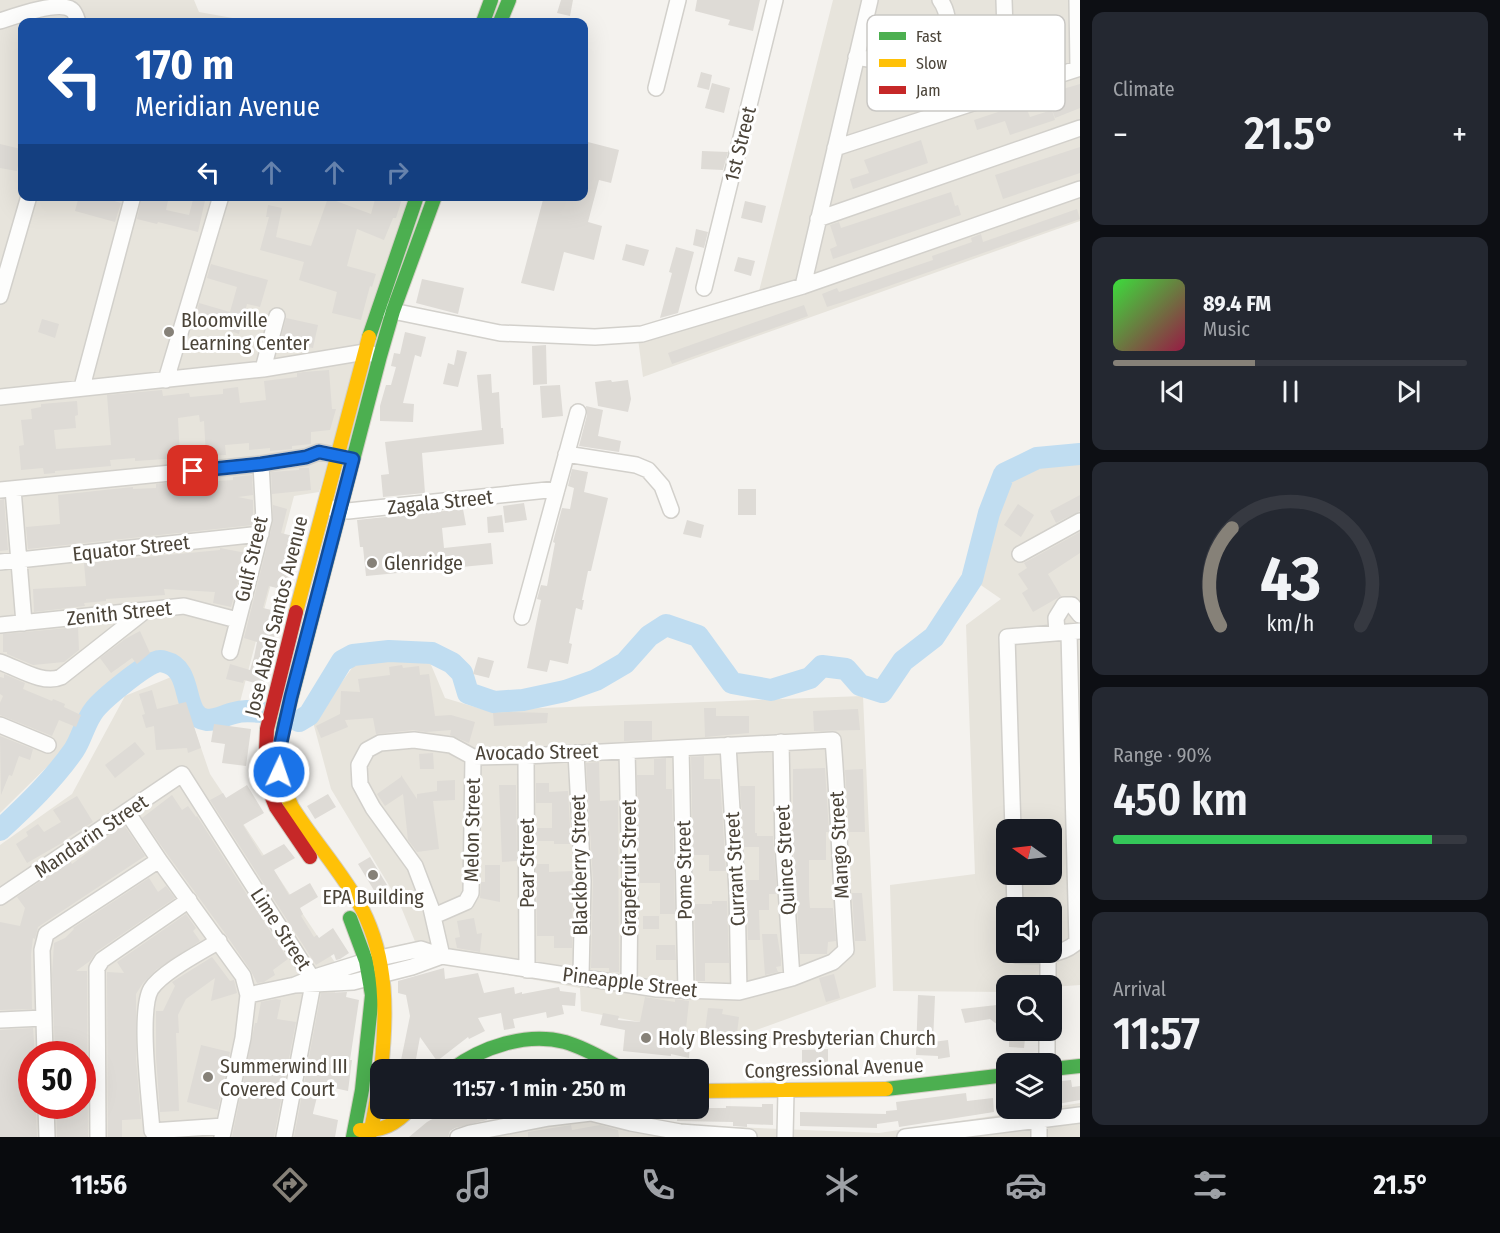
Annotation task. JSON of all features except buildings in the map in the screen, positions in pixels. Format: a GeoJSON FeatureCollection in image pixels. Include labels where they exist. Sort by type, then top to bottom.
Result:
{"type":"FeatureCollection","features":[{"type":"Feature","properties":{"kind":"main road"},"geometry":{"type":"LineString","coordinates":[[484,18],[491,0]]}},
{"type":"Feature","properties":{"kind":"main road"},"geometry":{"type":"LineString","coordinates":[[502,18],[509,0]]}},
{"type":"Feature","properties":{"kind":"main road","name":"Jose Abad Santos Avenue"},"geometry":{"type":"LineString","coordinates":[[370,1134],[386,1028],[386,993],[377,975],[361,908],[289,801],[279,772],[281,742],[291,697],[352,462],[373,354],[416,201]]}},
{"type":"Feature","properties":{"kind":"main road","name":"Jose Abad Santos Avenue"},"geometry":{"type":"LineString","coordinates":[[385,309],[433,201]]}},
{"type":"Feature","properties":{"kind":"main road","name":"Jose Abad Santos Avenue"},"geometry":{"type":"LineString","coordinates":[[317,867],[283,821],[269,792],[265,775],[266,738],[336,459],[373,354]]}},
{"type":"Feature","properties":{"kind":"main road","name":"Jose Abad Santos Avenue"},"geometry":{"type":"LineString","coordinates":[[342,903],[373,959]]}},
{"type":"Feature","properties":{"kind":"main road","name":"Jose Abad Santos Avenue"},"geometry":{"type":"LineString","coordinates":[[354,1133],[370,1026],[372,995],[377,975]]}},
{"type":"Feature","properties":{"kind":"main road"},"geometry":{"type":"LineString","coordinates":[[468,1059],[516,1041],[536,1037],[553,1038],[572,1044],[602,1059]]}},
{"type":"Feature","properties":{"kind":"main road"},"geometry":{"type":"LineString","coordinates":[[1062,1068],[1080,1066]]}},
{"type":"Feature","properties":{"kind":"main road","name":"Congressional Avenue"},"geometry":{"type":"LineString","coordinates":[[709,1091],[886,1089],[996,1076]]}},
{"type":"Feature","properties":{"kind":"main road"},"geometry":{"type":"LineString","coordinates":[[354,1133],[370,1134],[390,1128],[399,1119]]}},
{"type":"Feature","properties":{"kind":"street"},"geometry":{"type":"LineString","coordinates":[[656,88],[678,0]]}},
{"type":"Feature","properties":{"kind":"street","name":"1st Street"},"geometry":{"type":"LineString","coordinates":[[704,288],[775,0]]}},
{"type":"Feature","properties":{"kind":"street"},"geometry":{"type":"LineString","coordinates":[[803,286],[870,0]]}},
{"type":"Feature","properties":{"kind":"street"},"geometry":{"type":"LineString","coordinates":[[940,0],[946,15]]}},
{"type":"Feature","properties":{"kind":"street"},"geometry":{"type":"LineString","coordinates":[[1004,0],[1004,15]]}},
{"type":"Feature","properties":{"kind":"street"},"geometry":{"type":"LineString","coordinates":[[1077,0],[1079,68]]}},
{"type":"Feature","properties":{"kind":"street"},"geometry":{"type":"LineString","coordinates":[[0,21],[52,5],[64,5],[73,10],[76,18]]}},
{"type":"Feature","properties":{"kind":"street"},"geometry":{"type":"LineString","coordinates":[[856,57],[867,59]]}},
{"type":"Feature","properties":{"kind":"street"},"geometry":{"type":"LineString","coordinates":[[835,148],[949,111]]}},
{"type":"Feature","properties":{"kind":"street"},"geometry":{"type":"LineString","coordinates":[[818,219],[1080,128]]}},
{"type":"Feature","properties":{"kind":"street"},"geometry":{"type":"LineString","coordinates":[[385,309],[500,333],[595,337],[632,336],[698,319],[803,286],[1080,189]]}},
{"type":"Feature","properties":{"kind":"street"},"geometry":{"type":"LineString","coordinates":[[0,296],[28,201]]}},
{"type":"Feature","properties":{"kind":"street"},"geometry":{"type":"LineString","coordinates":[[82,387],[132,201]]}},
{"type":"Feature","properties":{"kind":"street"},"geometry":{"type":"LineString","coordinates":[[166,380],[220,201]]}},
{"type":"Feature","properties":{"kind":"street"},"geometry":{"type":"LineString","coordinates":[[264,369],[277,316]]}},
{"type":"Feature","properties":{"kind":"street"},"geometry":{"type":"LineString","coordinates":[[0,397],[264,369],[373,354]]}},
{"type":"Feature","properties":{"kind":"street"},"geometry":{"type":"LineString","coordinates":[[522,617],[578,412]]}},
{"type":"Feature","properties":{"kind":"street"},"geometry":{"type":"LineString","coordinates":[[24,623],[20,560],[7,489],[261,464],[306,457],[319,452],[352,462]]}},
{"type":"Feature","properties":{"kind":"street"},"geometry":{"type":"LineString","coordinates":[[566,454],[636,465],[648,470],[662,486],[670,510]]}},
{"type":"Feature","properties":{"kind":"street","name":"Gulf Street"},"geometry":{"type":"LineString","coordinates":[[230,652],[264,520],[261,464]]}},
{"type":"Feature","properties":{"kind":"street","name":"Zagala Street"},"geometry":{"type":"LineString","coordinates":[[324,506],[348,512],[557,489]]}},
{"type":"Feature","properties":{"kind":"street"},"geometry":{"type":"LineString","coordinates":[[1020,554],[1080,521]]}},
{"type":"Feature","properties":{"kind":"street","name":"Equator Street"},"geometry":{"type":"LineString","coordinates":[[0,562],[261,534]]}},
{"type":"Feature","properties":{"kind":"street"},"geometry":{"type":"LineString","coordinates":[[1062,950],[1077,942],[1069,632],[1056,618],[1064,605],[1072,605],[1080,615]]}},
{"type":"Feature","properties":{"kind":"street","name":"Zenith Street"},"geometry":{"type":"LineString","coordinates":[[0,625],[184,606],[237,620]]}},
{"type":"Feature","properties":{"kind":"street"},"geometry":{"type":"LineString","coordinates":[[0,662],[54,680],[62,677],[146,610]]}},
{"type":"Feature","properties":{"kind":"street"},"geometry":{"type":"LineString","coordinates":[[1013,819],[1007,637],[1069,632]]}},
{"type":"Feature","properties":{"kind":"street"},"geometry":{"type":"LineString","coordinates":[[0,725],[48,745]]}},
{"type":"Feature","properties":{"kind":"street","name":"Avocado Street"},"geometry":{"type":"LineString","coordinates":[[442,956],[434,916],[415,866],[373,808],[360,784],[359,765],[367,750],[380,743],[414,740],[451,745],[473,757],[526,756],[833,740]]}},
{"type":"Feature","properties":{"kind":"street","name":"Mango Street"},"geometry":{"type":"LineString","coordinates":[[833,740],[840,884],[846,950]]}},
{"type":"Feature","properties":{"kind":"street","name":"Quince Street"},"geometry":{"type":"LineString","coordinates":[[781,742],[783,844],[792,978]]}},
{"type":"Feature","properties":{"kind":"street","name":"Currant Street"},"geometry":{"type":"LineString","coordinates":[[728,745],[737,891],[739,992]]}},
{"type":"Feature","properties":{"kind":"street","name":"Pome Street"},"geometry":{"type":"LineString","coordinates":[[681,748],[686,991]]}},
{"type":"Feature","properties":{"kind":"street","name":"Grapefruit Street"},"geometry":{"type":"LineString","coordinates":[[627,751],[630,878],[629,984]]}},
{"type":"Feature","properties":{"kind":"street","name":"Blackberry Street"},"geometry":{"type":"LineString","coordinates":[[576,753],[582,880],[581,976]]}},
{"type":"Feature","properties":{"kind":"street","name":"Pear Street"},"geometry":{"type":"LineString","coordinates":[[526,756],[527,970]]}},
{"type":"Feature","properties":{"kind":"street","name":"Melon Street"},"geometry":{"type":"LineString","coordinates":[[434,916],[466,902],[471,893],[473,757]]}},
{"type":"Feature","properties":{"kind":"street","name":"Mandarin Street"},"geometry":{"type":"LineString","coordinates":[[0,897],[182,774]]}},
{"type":"Feature","properties":{"kind":"street","name":"Lime Street"},"geometry":{"type":"LineString","coordinates":[[182,774],[313,981],[284,1137]]}},
{"type":"Feature","properties":{"kind":"street"},"geometry":{"type":"LineString","coordinates":[[127,812],[159,860],[219,941],[243,976],[248,995],[243,1038],[223,1131],[152,1131],[146,1002],[151,989],[160,978],[219,941]]}},
{"type":"Feature","properties":{"kind":"street"},"geometry":{"type":"LineString","coordinates":[[45,1041],[42,950],[46,934],[159,860]]}},
{"type":"Feature","properties":{"kind":"street"},"geometry":{"type":"LineString","coordinates":[[98,1137],[97,968],[102,960],[189,900]]}},
{"type":"Feature","properties":{"kind":"street","name":"Pineapple Street"},"geometry":{"type":"LineString","coordinates":[[313,981],[373,959],[421,949],[442,956],[657,989],[739,992],[792,978],[833,962],[846,950]]}},
{"type":"Feature","properties":{"kind":"street","name":"Pineapple Street"},"geometry":{"type":"LineString","coordinates":[[313,981],[353,982],[412,967],[442,956]]}},
{"type":"Feature","properties":{"kind":"street"},"geometry":{"type":"LineString","coordinates":[[248,995],[313,981]]}},
{"type":"Feature","properties":{"kind":"street"},"geometry":{"type":"LineString","coordinates":[[0,1020],[45,1018]]}},
{"type":"Feature","properties":{"kind":"street"},"geometry":{"type":"LineString","coordinates":[[785,1137],[786,1091]]}},
{"type":"Feature","properties":{"kind":"street"},"geometry":{"type":"LineString","coordinates":[[458,1137],[549,1118],[591,1113],[630,1130],[749,1137]]}},
{"type":"Feature","properties":{"kind":"street"},"geometry":{"type":"LineString","coordinates":[[905,1137],[987,1132],[1039,1120],[1080,1115]]}},
{"type":"Feature","properties":{"kind":"street"},"geometry":{"type":"LineString","coordinates":[[46,1119],[47,1137]]}},
{"type":"Feature","properties":{"kind":"street"},"geometry":{"type":"LineString","coordinates":[[1039,1120],[1039,1137]]}},
{"type":"Feature","properties":{"kind":"shaded area"},"geometry":{"type":"Polygon","coordinates":[[[0,0],[194,0],[199,12],[233,18],[18,18],[18,201],[410,201],[319,492],[294,496],[240,702],[220,712],[200,711],[186,668],[174,659],[157,657],[89,702],[61,753],[0,813],[0,0]]]}},
{"type":"Feature","properties":{"kind":"shaded area"},"geometry":{"type":"Polygon","coordinates":[[[833,0],[1080,0],[1080,221],[643,377],[637,331],[758,295],[833,0]]]}},
{"type":"Feature","properties":{"kind":"shaded area"},"geometry":{"type":"Polygon","coordinates":[[[1080,454],[1080,985],[1062,986],[1062,975],[996,975],[996,992],[893,991],[890,885],[975,874],[966,625],[1001,599],[972,579],[989,513],[1004,474],[1037,458],[1080,454]]]}},
{"type":"Feature","properties":{"kind":"shaded area"},"geometry":{"type":"Polygon","coordinates":[[[429,660],[445,698],[485,710],[863,696],[876,987],[731,1039],[581,1011],[580,988],[441,963],[394,978],[388,951],[416,944],[399,902],[331,789],[313,722],[357,661],[429,660]]]}},
{"type":"Feature","properties":{"kind":"shaded area"},"geometry":{"type":"Polygon","coordinates":[[[176,675],[210,774],[336,964],[336,987],[307,1137],[0,1137],[0,845],[72,794],[125,696],[176,675]]]}},
{"type":"Feature","properties":{"kind":"shaded area"},"geometry":{"type":"Polygon","coordinates":[[[1080,1103],[1080,1137],[445,1137],[465,1126],[499,1119],[632,1119],[659,1124],[879,1133],[996,1116],[996,1119],[1062,1119],[1062,1106],[1080,1103]]]}},
{"type":"Feature","properties":{"kind":"waterway"},"geometry":{"type":"LineString","coordinates":[[299,721],[309,715],[342,661],[353,655],[389,651],[432,653],[452,663],[462,673],[468,693],[494,702],[523,700],[565,691],[596,680],[625,663],[649,636],[666,625],[698,636],[732,683],[771,690],[810,678],[822,666],[846,669],[860,685],[882,692],[903,661],[934,637],[972,579],[989,513],[1004,474],[1037,458],[1080,454]]}},
{"type":"Feature","properties":{"kind":"waterway"},"geometry":{"type":"LineString","coordinates":[[0,830],[39,792],[66,761],[77,745],[95,709],[142,669],[156,662],[174,666],[184,683],[193,711],[199,717],[211,720],[241,711],[261,712]]}},
{"type":"Feature","properties":{"kind":"traffic: fast"},"geometry":{"type":"LineString","coordinates":[[484,18],[491,0]]}},
{"type":"Feature","properties":{"kind":"traffic: fast"},"geometry":{"type":"LineString","coordinates":[[502,18],[509,0]]}},
{"type":"Feature","properties":{"kind":"traffic: fast"},"geometry":{"type":"LineString","coordinates":[[369,337],[415,201]]}},
{"type":"Feature","properties":{"kind":"traffic: fast"},"geometry":{"type":"LineString","coordinates":[[279,773],[279,754],[284,725],[380,356],[393,311],[433,201]]}},
{"type":"Feature","properties":{"kind":"traffic: fast"},"geometry":{"type":"LineString","coordinates":[[350,918],[366,961],[372,995],[362,1090],[353,1137]]}},
{"type":"Feature","properties":{"kind":"traffic: fast"},"geometry":{"type":"LineString","coordinates":[[469,1059],[490,1048],[520,1040],[535,1039],[565,1042],[604,1059]]}},
{"type":"Feature","properties":{"kind":"traffic: fast"},"geometry":{"type":"LineString","coordinates":[[1062,1068],[1080,1066]]}},
{"type":"Feature","properties":{"kind":"traffic: fast"},"geometry":{"type":"LineString","coordinates":[[886,1089],[996,1076]]}},
{"type":"Feature","properties":{"kind":"traffic: slow"},"geometry":{"type":"LineString","coordinates":[[296,612],[369,337]]}},
{"type":"Feature","properties":{"kind":"traffic: slow"},"geometry":{"type":"LineString","coordinates":[[279,773],[292,807],[362,909],[377,948],[384,988],[384,1028],[379,1087],[369,1137]]}},
{"type":"Feature","properties":{"kind":"traffic: slow"},"geometry":{"type":"LineString","coordinates":[[709,1091],[886,1089]]}},
{"type":"Feature","properties":{"kind":"traffic: slow"},"geometry":{"type":"LineString","coordinates":[[360,1130],[375,1130],[388,1126],[398,1119]]}},
{"type":"Feature","properties":{"kind":"traffic: jam"},"geometry":{"type":"LineString","coordinates":[[296,612],[267,729],[265,773],[276,807],[310,857]]}},
{"type":"Feature","properties":{"kind":"place","name":"Bloomville Learning Center"},"geometry":{"type":"Point","coordinates":[169,332]}},
{"type":"Feature","properties":{"kind":"place","name":"Glenridge"},"geometry":{"type":"Point","coordinates":[372,563]}},
{"type":"Feature","properties":{"kind":"place","name":"EPA Building"},"geometry":{"type":"Point","coordinates":[373,875]}},
{"type":"Feature","properties":{"kind":"place","name":"Holy Blessing Presbyterian Church"},"geometry":{"type":"Point","coordinates":[646,1038]}},
{"type":"Feature","properties":{"kind":"place","name":"Summerwind III Covered Court"},"geometry":{"type":"Point","coordinates":[208,1077]}},
{"type":"Feature","properties":{"kind":"route"},"geometry":{"type":"LineString","coordinates":[[193,471],[261,464],[306,457],[319,452],[353,459],[291,697],[281,742],[279,772]]}}]}
